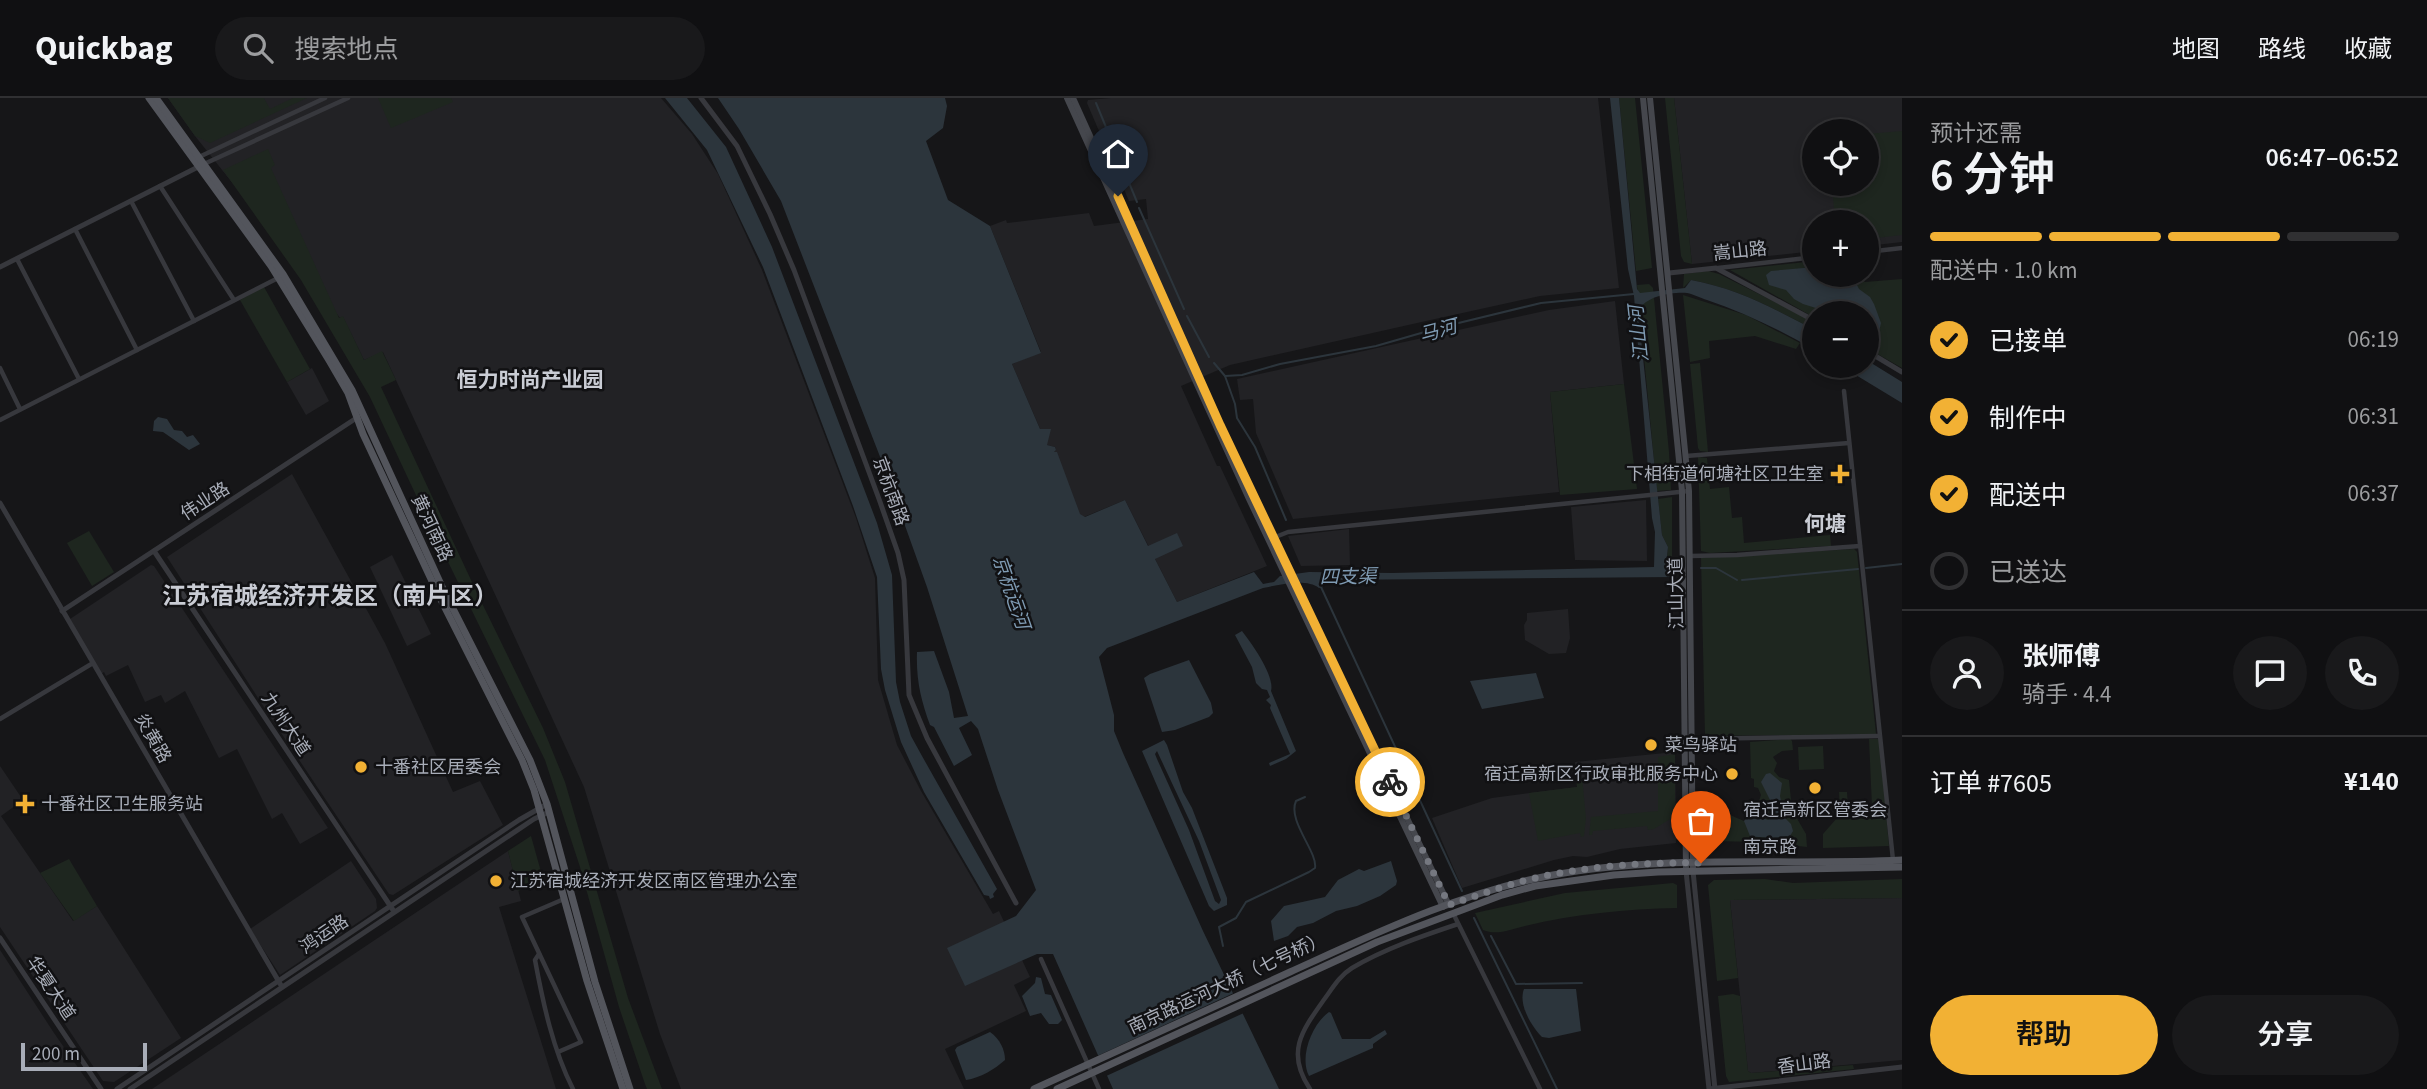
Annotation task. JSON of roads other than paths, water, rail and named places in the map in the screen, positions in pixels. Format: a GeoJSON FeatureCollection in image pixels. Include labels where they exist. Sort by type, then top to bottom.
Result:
{"type":"FeatureCollection","features":[{"type":"Feature","properties":{"kind":"main road","name":"黄河南路"},"geometry":{"type":"LineString","coordinates":[[149,98],[281,276],[346,380],[360,416],[457,617],[530,760],[598,993],[630,1089]]}},
{"type":"Feature","properties":{"kind":"main road","name":"黄河南路"},"geometry":{"type":"LineString","coordinates":[[156,98],[198,162]]}},
{"type":"Feature","properties":{"kind":"main road"},"geometry":{"type":"LineString","coordinates":[[1067,98],[1271,539],[1446,906]]}},
{"type":"Feature","properties":{"kind":"main road"},"geometry":{"type":"LineString","coordinates":[[1073,98],[1271,539]]}},
{"type":"Feature","properties":{"kind":"main road","name":"江山大道"},"geometry":{"type":"LineString","coordinates":[[1643,98],[1683,456]]}},
{"type":"Feature","properties":{"kind":"main road","name":"江山大道"},"geometry":{"type":"LineString","coordinates":[[1650,98],[1669,273],[1690,556],[1692,738],[1689,867]]}},
{"type":"Feature","properties":{"kind":"main road","name":"江山大道"},"geometry":{"type":"LineString","coordinates":[[1686,491],[1689,867]]}},
{"type":"Feature","properties":{"kind":"main road","name":"黄河南路"},"geometry":{"type":"LineString","coordinates":[[545,810],[565,898],[601,1028],[623,1089]]}},
{"type":"Feature","properties":{"kind":"main road","name":"南京路"},"geometry":{"type":"LineString","coordinates":[[1439,918],[1502,895],[1556,882],[1689,867],[1902,860]]}},
{"type":"Feature","properties":{"kind":"main road","name":"南京路"},"geometry":{"type":"LineString","coordinates":[[1435,910],[1500,887],[1556,874],[1613,867],[1902,867]]}},
{"type":"Feature","properties":{"kind":"main road","name":"南京路运河大桥（七号桥）"},"geometry":{"type":"LineString","coordinates":[[1034,1089],[1370,935],[1435,910]]}},
{"type":"Feature","properties":{"kind":"main road","name":"南京路运河大桥（七号桥）"},"geometry":{"type":"LineString","coordinates":[[1057,1089],[1377,942],[1439,918]]}},
{"type":"Feature","properties":{"kind":"street"},"geometry":{"type":"LineString","coordinates":[[0,267],[325,98]]}},
{"type":"Feature","properties":{"kind":"street"},"geometry":{"type":"LineString","coordinates":[[198,162],[348,98]]}},
{"type":"Feature","properties":{"kind":"street","name":"京杭南路"},"geometry":{"type":"LineString","coordinates":[[701,98],[737,146],[770,214],[794,270],[880,499],[902,570],[906,672],[914,710],[1016,903]]}},
{"type":"Feature","properties":{"kind":"street"},"geometry":{"type":"LineString","coordinates":[[160,186],[234,300]]}},
{"type":"Feature","properties":{"kind":"street"},"geometry":{"type":"LineString","coordinates":[[131,201],[194,321]]}},
{"type":"Feature","properties":{"kind":"street"},"geometry":{"type":"LineString","coordinates":[[75,229],[137,350]]}},
{"type":"Feature","properties":{"kind":"street"},"geometry":{"type":"LineString","coordinates":[[1879,250],[1902,248]]}},
{"type":"Feature","properties":{"kind":"street","name":"嵩山路"},"geometry":{"type":"LineString","coordinates":[[1669,273],[1802,258]]}},
{"type":"Feature","properties":{"kind":"street"},"geometry":{"type":"LineString","coordinates":[[17,259],[79,379]]}},
{"type":"Feature","properties":{"kind":"street"},"geometry":{"type":"LineString","coordinates":[[1716,268],[1802,314]]}},
{"type":"Feature","properties":{"kind":"street"},"geometry":{"type":"LineString","coordinates":[[0,420],[281,276]]}},
{"type":"Feature","properties":{"kind":"street"},"geometry":{"type":"LineString","coordinates":[[1879,358],[1902,372]]}},
{"type":"Feature","properties":{"kind":"street"},"geometry":{"type":"LineString","coordinates":[[0,368],[20,409]]}},
{"type":"Feature","properties":{"kind":"street"},"geometry":{"type":"LineString","coordinates":[[1844,391],[1893,861]]}},
{"type":"Feature","properties":{"kind":"street","name":"伟业路"},"geometry":{"type":"LineString","coordinates":[[62,611],[360,416]]}},
{"type":"Feature","properties":{"kind":"street"},"geometry":{"type":"LineString","coordinates":[[1683,456],[1849,443]]}},
{"type":"Feature","properties":{"kind":"street"},"geometry":{"type":"LineString","coordinates":[[1271,539],[1288,532],[1686,491]]}},
{"type":"Feature","properties":{"kind":"street","name":"炎黄路"},"geometry":{"type":"LineString","coordinates":[[0,503],[280,985]]}},
{"type":"Feature","properties":{"kind":"street"},"geometry":{"type":"LineString","coordinates":[[1690,556],[1860,546]]}},
{"type":"Feature","properties":{"kind":"street","name":"九州大道"},"geometry":{"type":"LineString","coordinates":[[153,551],[393,909]]}},
{"type":"Feature","properties":{"kind":"street"},"geometry":{"type":"LineString","coordinates":[[0,719],[93,663]]}},
{"type":"Feature","properties":{"kind":"street"},"geometry":{"type":"LineString","coordinates":[[1692,738],[1879,736]]}},
{"type":"Feature","properties":{"kind":"street","name":"鸿运路"},"geometry":{"type":"LineString","coordinates":[[130,1089],[393,909],[545,810]]}},
{"type":"Feature","properties":{"kind":"street","name":"江山大道"},"geometry":{"type":"LineString","coordinates":[[1689,867],[1715,1089]]}},
{"type":"Feature","properties":{"kind":"street","name":"江山大道"},"geometry":{"type":"LineString","coordinates":[[1689,867],[1709,1089]]}},
{"type":"Feature","properties":{"kind":"street"},"geometry":{"type":"LineString","coordinates":[[558,1052],[581,1042],[522,917],[565,898]]}},
{"type":"Feature","properties":{"kind":"street"},"geometry":{"type":"LineString","coordinates":[[1452,913],[1540,1089]]}},
{"type":"Feature","properties":{"kind":"street"},"geometry":{"type":"LineString","coordinates":[[1310,1089],[1297,1062],[1299,1040],[1338,980],[1365,961],[1427,934],[1458,924]]}},
{"type":"Feature","properties":{"kind":"street","name":"华夏大道"},"geometry":{"type":"LineString","coordinates":[[0,937],[101,1089]]}},
{"type":"Feature","properties":{"kind":"street"},"geometry":{"type":"LineString","coordinates":[[540,953],[535,960],[541,989],[558,1052],[573,1089]]}},
{"type":"Feature","properties":{"kind":"street"},"geometry":{"type":"LineString","coordinates":[[1041,959],[1099,1089]]}},
{"type":"Feature","properties":{"kind":"street","name":"鸿运路"},"geometry":{"type":"LineString","coordinates":[[117,1089],[280,985]]}},
{"type":"Feature","properties":{"kind":"street","name":"香山路"},"geometry":{"type":"LineString","coordinates":[[1709,1089],[1902,1067]]}},
{"type":"Feature","properties":{"kind":"water"},"geometry":{"type":"Polygon","coordinates":[[[665,98],[687,98],[726,147],[772,247],[877,523],[892,575],[896,682],[911,736],[997,889],[994,897],[990,899],[984,895],[924,792],[901,742],[881,669],[877,577],[763,267],[707,150],[665,98]]]}},
{"type":"Feature","properties":{"kind":"water"},"geometry":{"type":"Polygon","coordinates":[[[718,98],[945,98],[947,106],[943,128],[926,141],[948,200],[990,226],[1041,353],[1012,364],[1040,429],[1051,429],[1047,445],[1055,447],[1054,452],[1057,452],[1080,514],[1085,517],[1125,500],[1148,546],[1177,533],[1183,546],[1155,559],[1177,602],[1254,572],[1263,584],[1274,582],[1280,576],[1309,572],[1392,573],[1654,567],[1655,532],[1634,296],[1628,269],[1610,98],[1619,98],[1637,289],[1640,293],[1685,288],[1691,280],[1739,294],[1802,323],[1802,343],[1749,316],[1687,293],[1653,298],[1638,311],[1662,535],[1668,547],[1666,565],[1676,567],[1675,577],[1325,580],[1323,587],[1319,588],[1307,583],[1284,584],[1263,588],[1107,648],[1099,657],[1114,715],[1114,731],[1123,753],[1203,931],[1279,1089],[1113,1089],[1053,954],[1037,954],[965,986],[947,948],[1016,916],[1036,890],[978,729],[971,721],[959,728],[972,755],[954,766],[934,727],[930,725],[920,690],[917,652],[934,651],[949,692],[954,718],[968,716],[927,587],[884,467],[781,201],[718,98]]]}},
{"type":"Feature","properties":{"kind":"water"},"geometry":{"type":"Polygon","coordinates":[[[1802,268],[1802,287],[1858,287],[1872,301],[1802,301],[1802,303],[1786,290],[1769,285],[1766,275],[1771,271],[1802,268]]]}},
{"type":"Feature","properties":{"kind":"water"},"geometry":{"type":"Polygon","coordinates":[[[1879,368],[1902,382],[1902,403],[1861,378],[1879,378],[1879,368]]]}},
{"type":"Feature","properties":{"kind":"water"},"geometry":{"type":"Polygon","coordinates":[[[158,417],[167,419],[174,430],[182,431],[187,437],[193,435],[200,444],[189,450],[163,432],[153,431],[154,421],[158,417]]]}},
{"type":"Feature","properties":{"kind":"water"},"geometry":{"type":"Polygon","coordinates":[[[1242,631],[1270,677],[1271,691],[1296,751],[1270,766],[1269,763],[1290,754],[1271,705],[1266,700],[1270,697],[1267,690],[1256,683],[1252,667],[1235,635],[1242,631]]]}},
{"type":"Feature","properties":{"kind":"water"},"geometry":{"type":"Polygon","coordinates":[[[1189,660],[1211,703],[1213,713],[1175,730],[1162,732],[1144,678],[1189,660]]]}},
{"type":"Feature","properties":{"kind":"water"},"geometry":{"type":"Polygon","coordinates":[[[1536,673],[1544,698],[1482,709],[1470,681],[1536,673]]]}},
{"type":"Feature","properties":{"kind":"water"},"geometry":{"type":"Polygon","coordinates":[[[1164,740],[1167,745],[1183,792],[1192,808],[1227,898],[1227,905],[1214,911],[1209,906],[1142,751],[1164,740]],[[1157,751],[1157,759],[1189,830],[1215,901],[1219,904],[1221,900],[1199,841],[1157,751]]]}},
{"type":"Feature","properties":{"kind":"water"},"geometry":{"type":"Polygon","coordinates":[[[1770,773],[1782,783],[1780,796],[1783,811],[1793,831],[1790,836],[1779,838],[1750,836],[1744,821],[1746,819],[1768,820],[1774,815],[1774,808],[1761,782],[1766,774],[1770,773]]]}},
{"type":"Feature","properties":{"kind":"water"},"geometry":{"type":"Polygon","coordinates":[[[1391,861],[1396,885],[1380,896],[1297,927],[1288,936],[1274,941],[1271,921],[1284,906],[1325,897],[1338,880],[1359,869],[1364,871],[1391,861]]]}},
{"type":"Feature","properties":{"kind":"water"},"geometry":{"type":"Polygon","coordinates":[[[1036,977],[1041,978],[1045,994],[1051,995],[1062,1020],[1058,1024],[1049,1024],[1041,1013],[1030,1016],[1022,996],[1035,983],[1036,977]]]}},
{"type":"Feature","properties":{"kind":"water"},"geometry":{"type":"Polygon","coordinates":[[[1524,989],[1576,989],[1581,1031],[1542,1037],[1527,1014],[1523,1001],[1524,989]]]}},
{"type":"Feature","properties":{"kind":"water"},"geometry":{"type":"Polygon","coordinates":[[[1329,1012],[1342,1039],[1370,1039],[1385,1030],[1387,1034],[1373,1044],[1373,1048],[1309,1076],[1306,1051],[1309,1041],[1317,1024],[1329,1012]]]}},
{"type":"Feature","properties":{"kind":"water"},"geometry":{"type":"Polygon","coordinates":[[[990,1032],[1001,1045],[1005,1060],[987,1073],[966,1080],[955,1050],[990,1032]]]}},
{"type":"Feature","properties":{"kind":"waterway"},"geometry":{"type":"LineString","coordinates":[[1096,103],[1137,202]]}},
{"type":"Feature","properties":{"kind":"waterway"},"geometry":{"type":"LineString","coordinates":[[1139,208],[1184,309]]}},
{"type":"Feature","properties":{"kind":"waterway","name":"马河"},"geometry":{"type":"LineString","coordinates":[[1225,376],[1242,375],[1280,364],[1376,346],[1541,303],[1634,294]]}},
{"type":"Feature","properties":{"kind":"waterway"},"geometry":{"type":"LineString","coordinates":[[1187,316],[1209,357]]}},
{"type":"Feature","properties":{"kind":"waterway"},"geometry":{"type":"LineString","coordinates":[[1214,363],[1225,376],[1237,418],[1255,447],[1286,520]]}},
{"type":"Feature","properties":{"kind":"waterway","name":"四支渠"},"geometry":{"type":"LineString","coordinates":[[1866,568],[1902,564]]}},
{"type":"Feature","properties":{"kind":"waterway","name":"四支渠"},"geometry":{"type":"LineString","coordinates":[[1701,568],[1716,568],[1737,580]]}},
{"type":"Feature","properties":{"kind":"waterway","name":"四支渠"},"geometry":{"type":"LineString","coordinates":[[1742,580],[1858,569]]}},
{"type":"Feature","properties":{"kind":"waterway"},"geometry":{"type":"LineString","coordinates":[[1321,587],[1462,891]]}},
{"type":"Feature","properties":{"kind":"waterway"},"geometry":{"type":"LineString","coordinates":[[1223,946],[1219,927],[1236,918],[1246,902],[1315,868],[1315,861],[1299,827],[1294,809],[1296,801],[1305,797]]}},
{"type":"Feature","properties":{"kind":"waterway"},"geometry":{"type":"LineString","coordinates":[[1474,918],[1557,1089]]}},
{"type":"Feature","properties":{"kind":"waterway"},"geometry":{"type":"LineString","coordinates":[[1491,936],[1516,984],[1582,983]]}},
{"type":"Feature","properties":{"kind":"place","name":"下相街道何塘社区卫生室"},"geometry":{"type":"Point","coordinates":[1840,474]}},
{"type":"Feature","properties":{"kind":"place","name":"菜鸟驿站"},"geometry":{"type":"Point","coordinates":[1651,745]}},
{"type":"Feature","properties":{"kind":"place","name":"十番社区居委会"},"geometry":{"type":"Point","coordinates":[361,767]}},
{"type":"Feature","properties":{"kind":"place","name":"宿迁高新区行政审批服务中心"},"geometry":{"type":"Point","coordinates":[1732,774]}},
{"type":"Feature","properties":{"kind":"place","name":"宿迁高新区管委会"},"geometry":{"type":"Point","coordinates":[1815,788]}},
{"type":"Feature","properties":{"kind":"place","name":"十番社区卫生服务站"},"geometry":{"type":"Point","coordinates":[25,804]}},
{"type":"Feature","properties":{"kind":"place","name":"江苏宿城经济开发区南区管理办公室"},"geometry":{"type":"Point","coordinates":[496,881]}},
{"type":"Feature","properties":{"kind":"district","name":"恒力时尚产业园"},"geometry":{"type":"Point","coordinates":[530,380]}},
{"type":"Feature","properties":{"kind":"district","name":"何塘"},"geometry":{"type":"Point","coordinates":[1825,524]}},
{"type":"Feature","properties":{"kind":"district","name":"江苏宿城经济开发区（南片区）"},"geometry":{"type":"Point","coordinates":[330,596]}},
{"type":"Feature","properties":{"kind":"water label","name":"江山河"},"geometry":{"type":"Point","coordinates":[1638,334]}},
{"type":"Feature","properties":{"kind":"water label","name":"京杭运河"},"geometry":{"type":"Point","coordinates":[1012,592]}}]}
